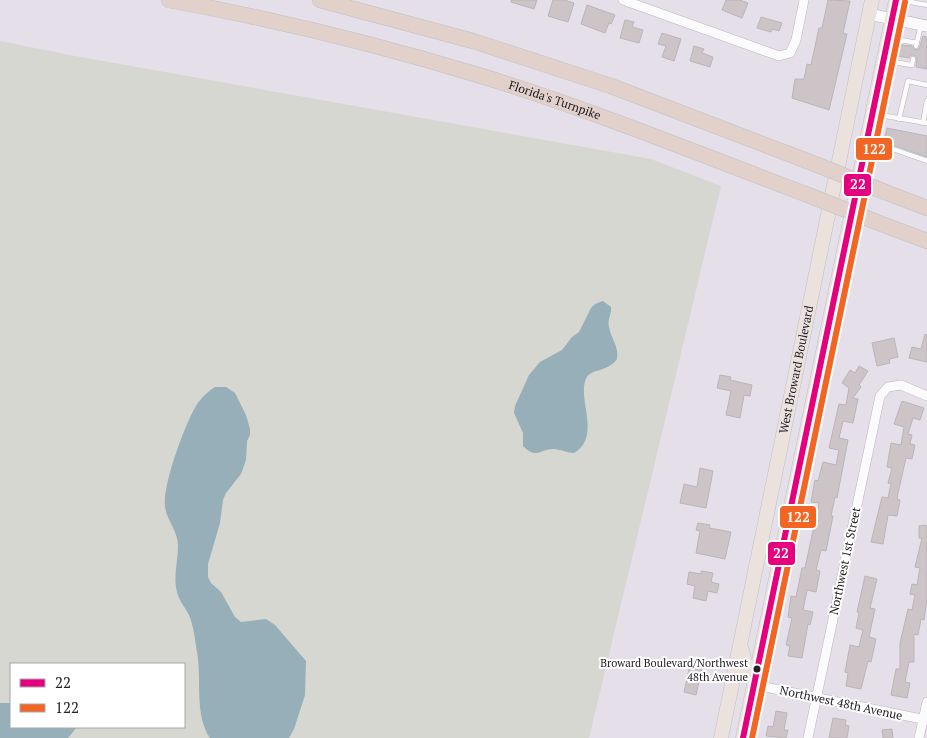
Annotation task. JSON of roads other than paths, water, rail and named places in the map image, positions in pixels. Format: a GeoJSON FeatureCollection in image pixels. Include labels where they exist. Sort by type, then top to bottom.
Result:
{"type":"FeatureCollection","features":[{"type":"Feature","properties":{"kind":"highway","name":"Florida's Turnpike"},"geometry":{"type":"LineString","coordinates":[[169,0],[236,12],[359,41],[479,75],[605,118],[927,241]]}},
{"type":"Feature","properties":{"kind":"highway"},"geometry":{"type":"LineString","coordinates":[[320,0],[473,41],[602,83],[927,208]]}},
{"type":"Feature","properties":{"kind":"main road","name":"West Broward Boulevard"},"geometry":{"type":"LineString","coordinates":[[721,738],[872,0]]}},
{"type":"Feature","properties":{"kind":"main road","name":"West Broward Boulevard"},"geometry":{"type":"LineString","coordinates":[[743,738],[874,109],[897,41],[893,20],[896,0]]}},
{"type":"Feature","properties":{"kind":"main road"},"geometry":{"type":"LineString","coordinates":[[852,100],[874,109]]}},
{"type":"Feature","properties":{"kind":"main road"},"geometry":{"type":"LineString","coordinates":[[740,644],[747,669],[755,684]]}},
{"type":"Feature","properties":{"kind":"main road"},"geometry":{"type":"LineString","coordinates":[[733,681],[744,699],[748,716]]}},
{"type":"Feature","properties":{"kind":"street"},"geometry":{"type":"LineString","coordinates":[[623,0],[779,56],[790,52],[796,40],[804,0]]}},
{"type":"Feature","properties":{"kind":"street"},"geometry":{"type":"LineString","coordinates":[[869,14],[924,26]]}},
{"type":"Feature","properties":{"kind":"street","name":"Northwest 1st Street"},"geometry":{"type":"LineString","coordinates":[[808,738],[880,396],[888,387],[901,385],[927,396]]}},
{"type":"Feature","properties":{"kind":"street","name":"Northwest 48th Avenue"},"geometry":{"type":"LineString","coordinates":[[755,684],[925,720]]}},
{"type":"Feature","properties":{"kind":"street"},"geometry":{"type":"LineString","coordinates":[[919,738],[925,720],[927,702]]}},
{"type":"Feature","properties":{"kind":"lane"},"geometry":{"type":"LineString","coordinates":[[910,0],[911,2],[927,5]]}},
{"type":"Feature","properties":{"kind":"lane"},"geometry":{"type":"LineString","coordinates":[[897,41],[909,43],[917,41],[924,26]]}},
{"type":"Feature","properties":{"kind":"lane"},"geometry":{"type":"LineString","coordinates":[[891,61],[898,56]]}},
{"type":"Feature","properties":{"kind":"lane"},"geometry":{"type":"LineString","coordinates":[[905,64],[906,57]]}},
{"type":"Feature","properties":{"kind":"lane"},"geometry":{"type":"LineString","coordinates":[[891,61],[912,65],[913,59]]}},
{"type":"Feature","properties":{"kind":"lane"},"geometry":{"type":"LineString","coordinates":[[899,119],[908,81],[927,85]]}},
{"type":"Feature","properties":{"kind":"lane"},"geometry":{"type":"LineString","coordinates":[[874,109],[899,119],[925,123],[927,101]]}},
{"type":"Feature","properties":{"kind":"lane"},"geometry":{"type":"LineString","coordinates":[[867,144],[890,148],[927,161]]}},
{"type":"Feature","properties":{"kind":"water"},"geometry":{"type":"Polygon","coordinates":[[[603,301],[611,307],[609,324],[617,350],[617,359],[608,366],[591,373],[586,379],[584,397],[588,428],[586,438],[582,446],[574,453],[553,449],[538,453],[532,452],[523,446],[523,433],[514,413],[515,406],[529,375],[540,362],[562,350],[572,337],[579,332],[591,308],[603,301]]]}},
{"type":"Feature","properties":{"kind":"water"},"geometry":{"type":"Polygon","coordinates":[[[215,387],[226,387],[235,393],[246,415],[250,435],[247,441],[246,460],[241,474],[226,493],[223,500],[220,523],[208,564],[208,577],[211,583],[221,592],[235,617],[241,622],[266,619],[275,625],[306,661],[305,695],[294,729],[289,738],[210,738],[202,718],[195,638],[189,615],[177,592],[175,580],[178,541],[166,512],[165,497],[175,455],[191,415],[202,398],[215,387]]]}},
{"type":"Feature","properties":{"kind":"water"},"geometry":{"type":"Polygon","coordinates":[[[0,703],[10,703],[10,728],[76,728],[68,738],[0,738],[0,703]]]}},
{"type":"Feature","properties":{"kind":"place","name":"Broward Boulevard/Northwest 48th Avenue"},"geometry":{"type":"Point","coordinates":[757,669]}}]}
